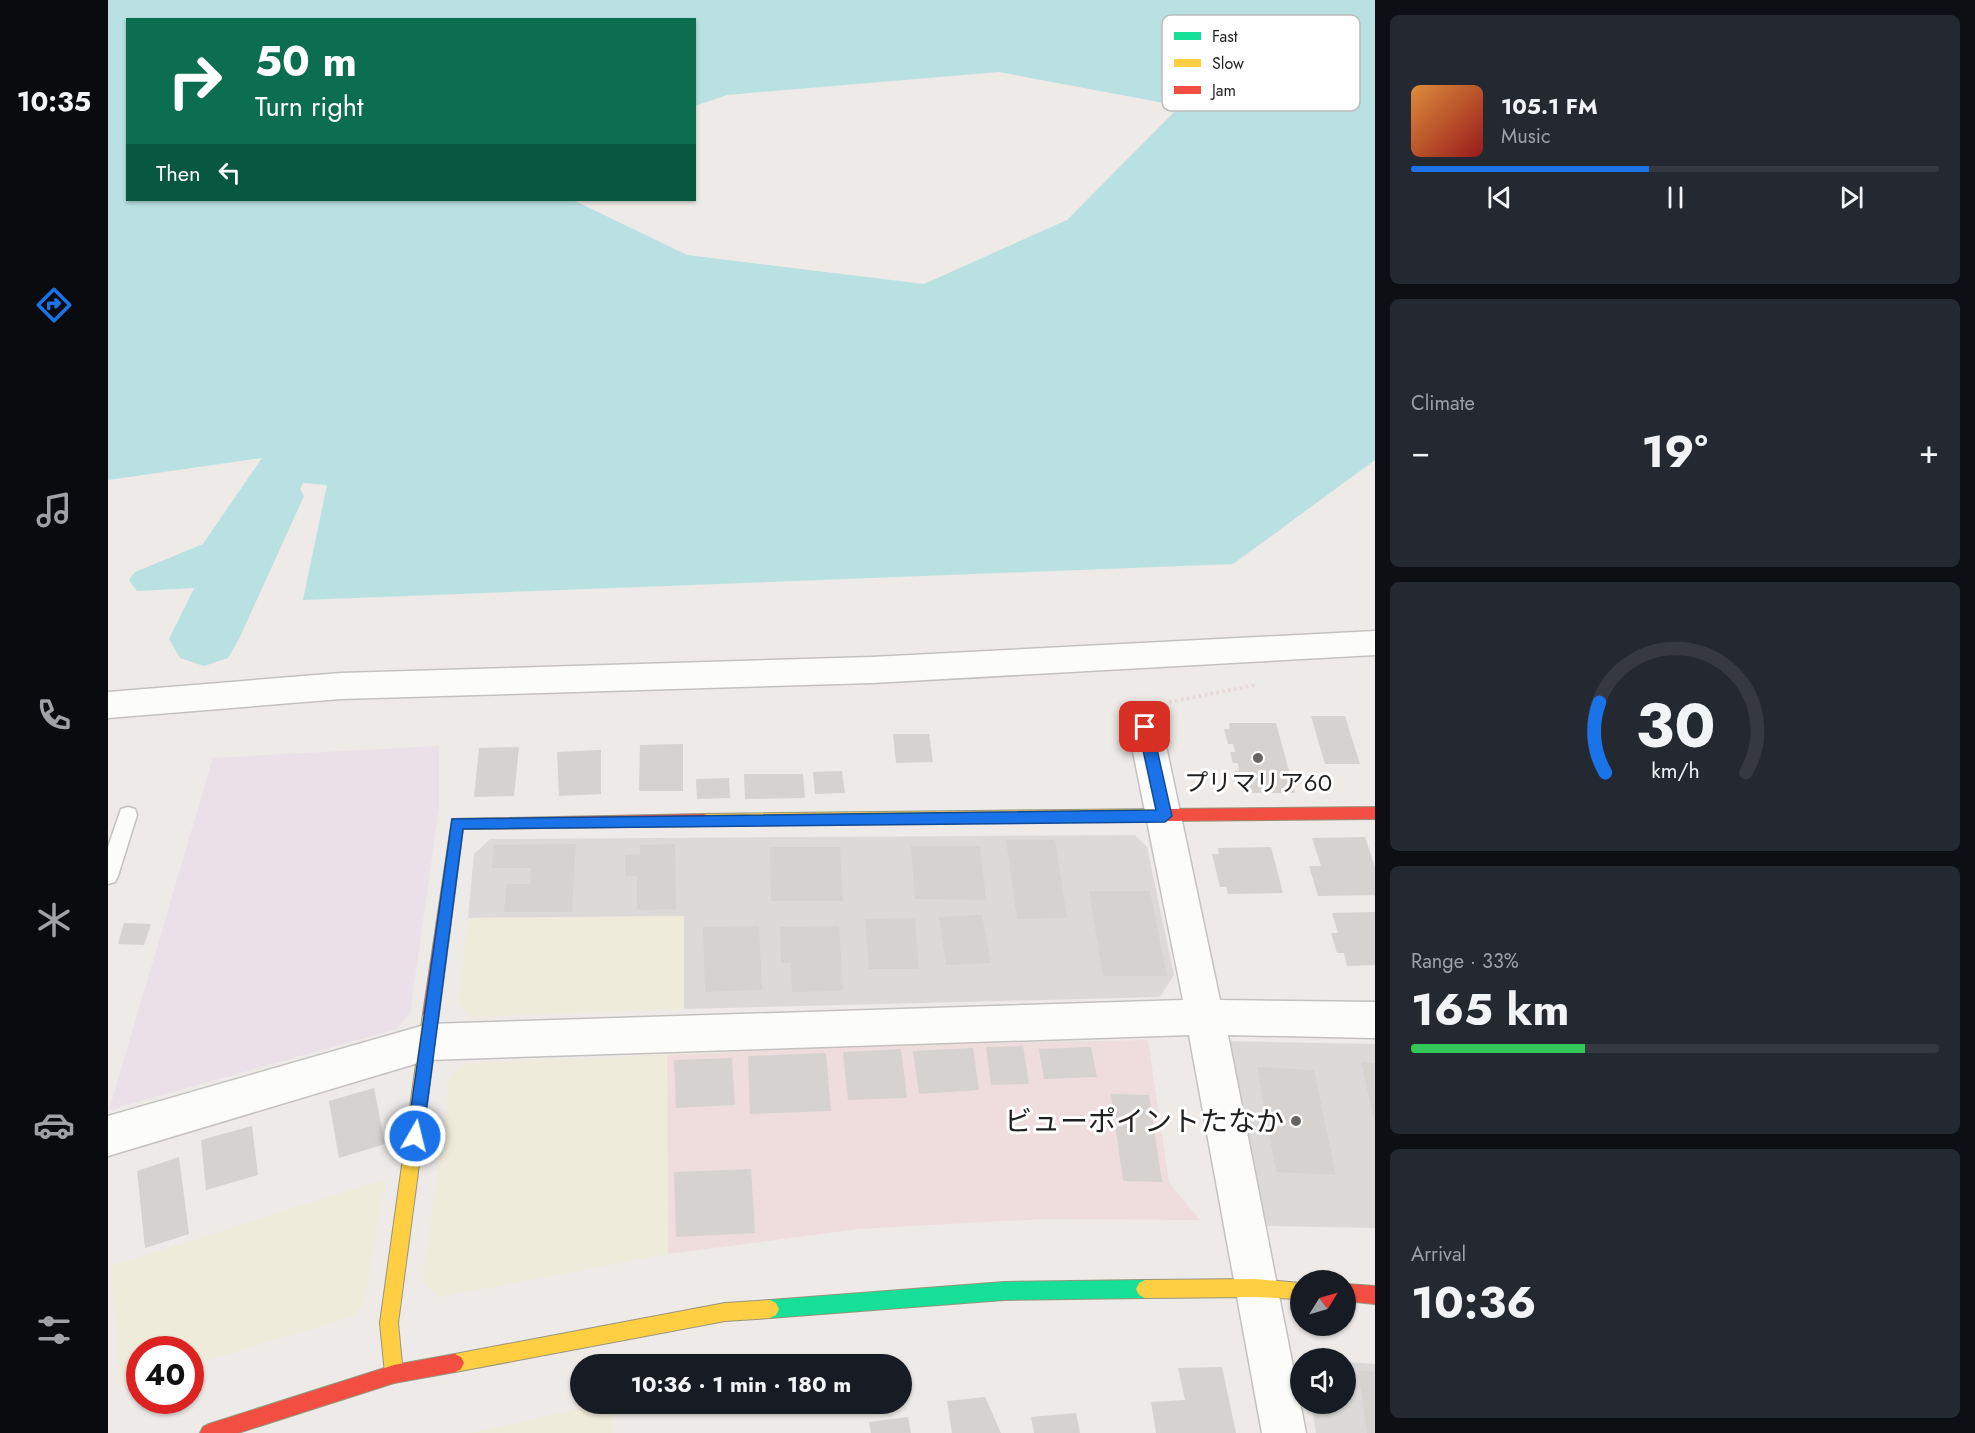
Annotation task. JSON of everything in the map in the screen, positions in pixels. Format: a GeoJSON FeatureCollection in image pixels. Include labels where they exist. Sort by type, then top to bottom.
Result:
{"type":"FeatureCollection","features":[{"type":"Feature","properties":{"kind":"street"},"geometry":{"type":"LineString","coordinates":[[108,705],[341,686],[872,670],[1375,643]]}},
{"type":"Feature","properties":{"kind":"street"},"geometry":{"type":"LineString","coordinates":[[1145,727],[1205,1017],[1284,1433]]}},
{"type":"Feature","properties":{"kind":"street"},"geometry":{"type":"LineString","coordinates":[[394,1374],[389,1323],[457,823],[1375,813]]}},
{"type":"Feature","properties":{"kind":"street"},"geometry":{"type":"LineString","coordinates":[[108,1136],[428,1042],[1205,1017],[1375,1020]]}},
{"type":"Feature","properties":{"kind":"street"},"geometry":{"type":"LineString","coordinates":[[209,1433],[394,1374],[725,1312],[1005,1291],[1255,1288],[1290,1290]]}},
{"type":"Feature","properties":{"kind":"street"},"geometry":{"type":"LineString","coordinates":[[1356,1294],[1375,1295]]}},
{"type":"Feature","properties":{"kind":"lane"},"geometry":{"type":"LineString","coordinates":[[108,876],[128,815]]}},
{"type":"Feature","properties":{"kind":"shaded area"},"geometry":{"type":"Polygon","coordinates":[[[439,746],[439,807],[410,1013],[396,1029],[109,1110],[213,758],[439,746]]]}},
{"type":"Feature","properties":{"kind":"shaded area"},"geometry":{"type":"Polygon","coordinates":[[[1135,835],[1147,847],[1174,975],[1160,997],[684,1009],[684,916],[468,918],[474,854],[490,839],[1135,835]]]}},
{"type":"Feature","properties":{"kind":"shaded area"},"geometry":{"type":"Polygon","coordinates":[[[684,916],[684,1009],[470,1017],[458,1003],[468,918],[684,916]]]}},
{"type":"Feature","properties":{"kind":"shaded area"},"geometry":{"type":"Polygon","coordinates":[[[1148,1040],[1169,1183],[1200,1220],[1043,1219],[859,1229],[668,1254],[667,1055],[904,1044],[1148,1040]]]}},
{"type":"Feature","properties":{"kind":"shaded area"},"geometry":{"type":"Polygon","coordinates":[[[1226,1041],[1375,1044],[1375,1228],[1266,1226],[1226,1041]]]}},
{"type":"Feature","properties":{"kind":"shaded area"},"geometry":{"type":"Polygon","coordinates":[[[667,1055],[668,1254],[439,1297],[423,1281],[450,1076],[465,1063],[667,1055]]]}},
{"type":"Feature","properties":{"kind":"shaded area"},"geometry":{"type":"Polygon","coordinates":[[[385,1179],[365,1300],[354,1316],[204,1361],[204,1336],[126,1336],[126,1384],[120,1386],[111,1266],[385,1179]]]}},
{"type":"Feature","properties":{"kind":"shaded area"},"geometry":{"type":"Polygon","coordinates":[[[1356,1363],[1375,1364],[1375,1433],[1316,1433],[1313,1414],[1356,1414],[1356,1363]]]}},
{"type":"Feature","properties":{"kind":"shaded area"},"geometry":{"type":"Polygon","coordinates":[[[570,1411],[570,1414],[612,1414],[614,1433],[470,1433],[570,1411]]]}},
{"type":"Feature","properties":{"kind":"water"},"geometry":{"type":"Polygon","coordinates":[[[108,0],[1375,0],[1375,460],[1233,564],[303,600],[327,485],[303,483],[255,585],[137,591],[129,580],[135,572],[203,544],[262,458],[108,480],[108,0]]]}},
{"type":"Feature","properties":{"kind":"building"},"geometry":{"type":"Polygon","coordinates":[[[1311,716],[1345,716],[1360,764],[1325,764],[1311,716]]]}},
{"type":"Feature","properties":{"kind":"building","name":"プリマリア60"},"geometry":{"type":"Polygon","coordinates":[[[1229,723],[1276,723],[1295,793],[1247,793],[1245,788],[1238,787],[1234,771],[1239,771],[1238,763],[1233,763],[1230,752],[1235,752],[1233,744],[1228,744],[1224,729],[1230,729],[1229,723]]]}},
{"type":"Feature","properties":{"kind":"building"},"geometry":{"type":"Polygon","coordinates":[[[893,734],[929,734],[933,762],[896,763],[893,734]]]}},
{"type":"Feature","properties":{"kind":"building"},"geometry":{"type":"Polygon","coordinates":[[[683,744],[683,791],[639,791],[640,745],[683,744]]]}},
{"type":"Feature","properties":{"kind":"building"},"geometry":{"type":"Polygon","coordinates":[[[519,747],[514,796],[474,797],[479,748],[519,747]]]}},
{"type":"Feature","properties":{"kind":"building"},"geometry":{"type":"Polygon","coordinates":[[[601,750],[601,794],[559,796],[557,752],[601,750]]]}},
{"type":"Feature","properties":{"kind":"building"},"geometry":{"type":"Polygon","coordinates":[[[842,771],[845,793],[815,794],[813,772],[842,771]]]}},
{"type":"Feature","properties":{"kind":"building"},"geometry":{"type":"Polygon","coordinates":[[[744,774],[803,774],[805,798],[745,799],[744,774]]]}},
{"type":"Feature","properties":{"kind":"building"},"geometry":{"type":"Polygon","coordinates":[[[729,778],[730,798],[697,799],[696,779],[729,778]]]}},
{"type":"Feature","properties":{"kind":"building"},"geometry":{"type":"Polygon","coordinates":[[[1365,837],[1375,867],[1375,895],[1318,896],[1309,866],[1321,866],[1312,838],[1365,837]]]}},
{"type":"Feature","properties":{"kind":"building"},"geometry":{"type":"Polygon","coordinates":[[[1006,840],[1055,840],[1067,918],[1017,919],[1006,840]]]}},
{"type":"Feature","properties":{"kind":"building"},"geometry":{"type":"Polygon","coordinates":[[[576,844],[572,912],[504,912],[506,884],[530,884],[531,868],[492,868],[494,845],[576,844]]]}},
{"type":"Feature","properties":{"kind":"building"},"geometry":{"type":"Polygon","coordinates":[[[675,844],[676,909],[637,910],[637,876],[625,876],[625,855],[640,854],[640,845],[675,844]]]}},
{"type":"Feature","properties":{"kind":"building"},"geometry":{"type":"Polygon","coordinates":[[[911,846],[980,846],[986,900],[915,899],[911,846]]]}},
{"type":"Feature","properties":{"kind":"building"},"geometry":{"type":"Polygon","coordinates":[[[770,847],[840,847],[843,901],[771,901],[770,847]]]}},
{"type":"Feature","properties":{"kind":"building"},"geometry":{"type":"Polygon","coordinates":[[[1271,847],[1283,893],[1228,894],[1226,887],[1220,887],[1212,854],[1219,854],[1218,848],[1271,847]]]}},
{"type":"Feature","properties":{"kind":"building"},"geometry":{"type":"Polygon","coordinates":[[[1089,891],[1150,891],[1167,976],[1103,976],[1089,891]]]}},
{"type":"Feature","properties":{"kind":"building"},"geometry":{"type":"Polygon","coordinates":[[[1375,912],[1375,965],[1347,966],[1344,953],[1337,953],[1331,933],[1338,933],[1332,913],[1375,912]]]}},
{"type":"Feature","properties":{"kind":"building"},"geometry":{"type":"Polygon","coordinates":[[[982,915],[991,963],[946,965],[939,917],[982,915]]]}},
{"type":"Feature","properties":{"kind":"building"},"geometry":{"type":"Polygon","coordinates":[[[915,918],[919,969],[869,969],[865,919],[915,918]]]}},
{"type":"Feature","properties":{"kind":"building"},"geometry":{"type":"Polygon","coordinates":[[[124,923],[151,924],[144,945],[118,944],[124,923]]]}},
{"type":"Feature","properties":{"kind":"building"},"geometry":{"type":"Polygon","coordinates":[[[759,926],[762,990],[705,992],[703,927],[759,926]]]}},
{"type":"Feature","properties":{"kind":"building"},"geometry":{"type":"Polygon","coordinates":[[[839,926],[843,991],[792,992],[791,963],[781,963],[780,927],[839,926]]]}},
{"type":"Feature","properties":{"kind":"building"},"geometry":{"type":"Polygon","coordinates":[[[1023,1046],[1029,1084],[991,1085],[986,1047],[1023,1046]]]}},
{"type":"Feature","properties":{"kind":"building"},"geometry":{"type":"Polygon","coordinates":[[[1091,1047],[1097,1077],[1044,1079],[1039,1049],[1091,1047]]]}},
{"type":"Feature","properties":{"kind":"building"},"geometry":{"type":"Polygon","coordinates":[[[973,1048],[979,1090],[919,1094],[913,1051],[973,1048]]]}},
{"type":"Feature","properties":{"kind":"building"},"geometry":{"type":"Polygon","coordinates":[[[901,1049],[907,1098],[848,1100],[843,1052],[901,1049]]]}},
{"type":"Feature","properties":{"kind":"building"},"geometry":{"type":"Polygon","coordinates":[[[826,1053],[831,1111],[750,1114],[748,1056],[826,1053]]]}},
{"type":"Feature","properties":{"kind":"building"},"geometry":{"type":"Polygon","coordinates":[[[732,1058],[735,1105],[676,1108],[674,1060],[732,1058]]]}},
{"type":"Feature","properties":{"kind":"building"},"geometry":{"type":"Polygon","coordinates":[[[1361,1062],[1375,1063],[1375,1120],[1374,1120],[1361,1062]]]}},
{"type":"Feature","properties":{"kind":"building","name":"ビューポイントたなか"},"geometry":{"type":"Polygon","coordinates":[[[1257,1067],[1314,1070],[1336,1175],[1276,1172],[1257,1067]]]}},
{"type":"Feature","properties":{"kind":"building"},"geometry":{"type":"Polygon","coordinates":[[[374,1088],[385,1144],[339,1158],[329,1101],[374,1088]]]}},
{"type":"Feature","properties":{"kind":"building"},"geometry":{"type":"Polygon","coordinates":[[[1111,1094],[1149,1095],[1162,1182],[1123,1181],[1111,1094]]]}},
{"type":"Feature","properties":{"kind":"building"},"geometry":{"type":"Polygon","coordinates":[[[252,1126],[258,1175],[206,1190],[201,1140],[252,1126]]]}},
{"type":"Feature","properties":{"kind":"building"},"geometry":{"type":"Polygon","coordinates":[[[179,1157],[189,1234],[145,1248],[137,1171],[179,1157]]]}},
{"type":"Feature","properties":{"kind":"building"},"geometry":{"type":"Polygon","coordinates":[[[751,1169],[755,1233],[676,1237],[674,1172],[751,1169]]]}},
{"type":"Feature","properties":{"kind":"building"},"geometry":{"type":"Polygon","coordinates":[[[1222,1367],[1236,1433],[1156,1433],[1151,1402],[1185,1400],[1178,1368],[1222,1367]]]}},
{"type":"Feature","properties":{"kind":"building"},"geometry":{"type":"Polygon","coordinates":[[[1358,1370],[1375,1372],[1375,1433],[1367,1433],[1358,1370]]]}},
{"type":"Feature","properties":{"kind":"building"},"geometry":{"type":"Polygon","coordinates":[[[985,1397],[1001,1433],[952,1433],[947,1401],[985,1397]]]}},
{"type":"Feature","properties":{"kind":"building"},"geometry":{"type":"Polygon","coordinates":[[[1076,1413],[1080,1433],[1034,1433],[1031,1417],[1076,1413]]]}},
{"type":"Feature","properties":{"kind":"building"},"geometry":{"type":"Polygon","coordinates":[[[908,1417],[911,1433],[871,1433],[869,1422],[908,1417]]]}},
{"type":"Feature","properties":{"kind":"waterway"},"geometry":{"type":"LineString","coordinates":[[204,639],[272,496]]}},
{"type":"Feature","properties":{"kind":"traffic: fast"},"geometry":{"type":"LineString","coordinates":[[770,1309],[1004,1291],[1145,1289]]}},
{"type":"Feature","properties":{"kind":"traffic: slow"},"geometry":{"type":"LineString","coordinates":[[704,820],[1166,815]]}},
{"type":"Feature","properties":{"kind":"traffic: slow"},"geometry":{"type":"LineString","coordinates":[[394,1374],[389,1323],[431,1014]]}},
{"type":"Feature","properties":{"kind":"traffic: slow"},"geometry":{"type":"LineString","coordinates":[[1145,1289],[1255,1288],[1290,1290]]}},
{"type":"Feature","properties":{"kind":"traffic: slow"},"geometry":{"type":"LineString","coordinates":[[455,1363],[725,1312],[770,1309]]}},
{"type":"Feature","properties":{"kind":"traffic: jam"},"geometry":{"type":"LineString","coordinates":[[1166,815],[1375,813]]}},
{"type":"Feature","properties":{"kind":"traffic: jam"},"geometry":{"type":"LineString","coordinates":[[431,1014],[457,823],[704,820]]}},
{"type":"Feature","properties":{"kind":"traffic: jam"},"geometry":{"type":"LineString","coordinates":[[1356,1294],[1375,1295]]}},
{"type":"Feature","properties":{"kind":"traffic: jam"},"geometry":{"type":"LineString","coordinates":[[209,1433],[394,1374],[455,1363]]}},
{"type":"Feature","properties":{"kind":"place","name":"プリマリア60"},"geometry":{"type":"Point","coordinates":[1258,758]}},
{"type":"Feature","properties":{"kind":"place","name":"ビューポイントたなか"},"geometry":{"type":"Point","coordinates":[1296,1121]}},
{"type":"Feature","properties":{"kind":"route"},"geometry":{"type":"LineString","coordinates":[[415,1136],[457,823],[1165,816],[1145,727]]}}]}
